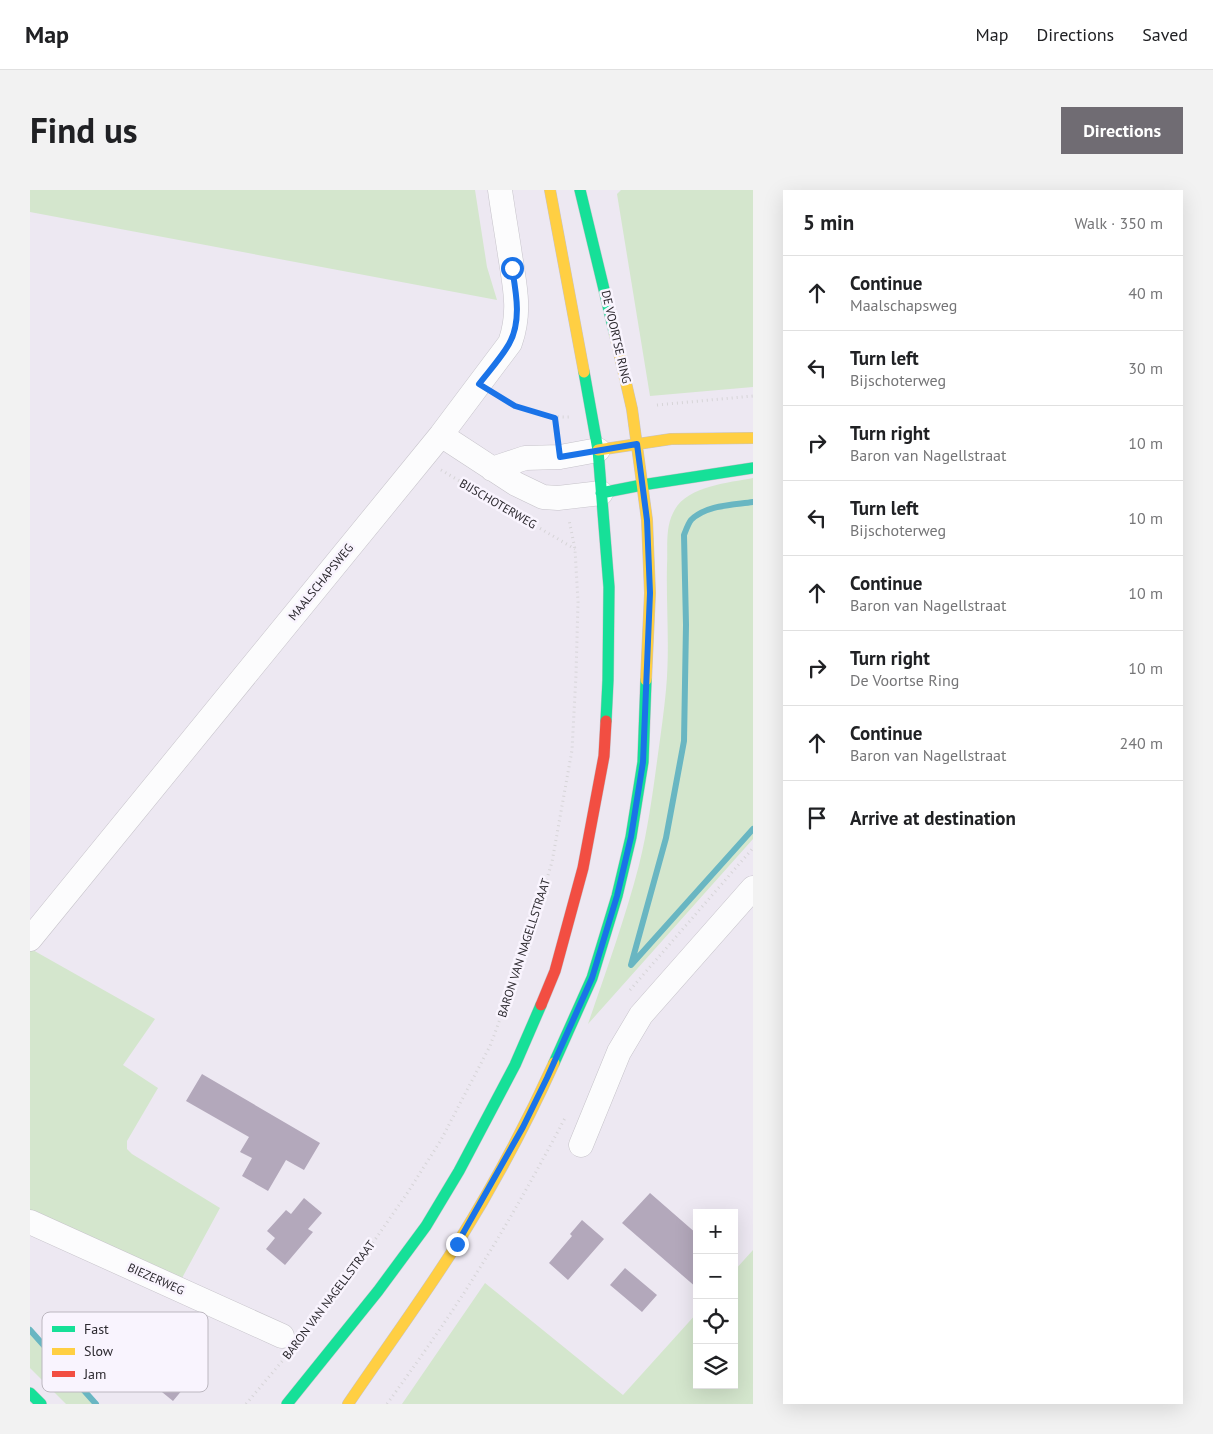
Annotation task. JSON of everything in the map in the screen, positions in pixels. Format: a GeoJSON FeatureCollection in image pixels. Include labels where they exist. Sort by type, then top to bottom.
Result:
{"type":"FeatureCollection","features":[{"type":"Feature","properties":{"kind":"main road"},"geometry":{"type":"LineString","coordinates":[[287,1404],[378,1291],[426,1226],[459,1171],[515,1065],[555,971],[583,868],[604,756],[608,680],[609,587],[598,450],[550,190]]}},
{"type":"Feature","properties":{"kind":"main road","name":"DE VOORTSE RING"},"geometry":{"type":"LineString","coordinates":[[580,190],[630,399],[642,485]]}},
{"type":"Feature","properties":{"kind":"main road"},"geometry":{"type":"LineString","coordinates":[[598,450],[671,439],[753,438]]}},
{"type":"Feature","properties":{"kind":"main road"},"geometry":{"type":"LineString","coordinates":[[601,493],[753,468]]}},
{"type":"Feature","properties":{"kind":"main road"},"geometry":{"type":"LineString","coordinates":[[348,1404],[457,1244],[490,1188],[535,1102],[592,978],[617,896],[631,837],[643,762],[650,593],[647,520],[642,485]]}},
{"type":"Feature","properties":{"kind":"main road"},"geometry":{"type":"LineString","coordinates":[[30,1393],[41,1404]]}},
{"type":"Feature","properties":{"kind":"street","name":"MAALSCHAPSWEG"},"geometry":{"type":"LineString","coordinates":[[30,939],[422,459],[510,343],[517,316],[517,297],[500,190]]}},
{"type":"Feature","properties":{"kind":"street"},"geometry":{"type":"LineString","coordinates":[[441,435],[516,484],[543,497],[565,497],[601,493]]}},
{"type":"Feature","properties":{"kind":"street"},"geometry":{"type":"LineString","coordinates":[[492,469],[525,458],[560,457],[598,450]]}},
{"type":"Feature","properties":{"kind":"street"},"geometry":{"type":"LineString","coordinates":[[581,1145],[618,1052],[641,1015],[753,888]]}},
{"type":"Feature","properties":{"kind":"street","name":"BIEZERWEG"},"geometry":{"type":"LineString","coordinates":[[30,1222],[291,1343]]}},
{"type":"Feature","properties":{"kind":"path"},"geometry":{"type":"LineString","coordinates":[[479,384],[515,406],[555,418],[560,457]]}},
{"type":"Feature","properties":{"kind":"path","name":"BIJSCHOTERWEG"},"geometry":{"type":"LineString","coordinates":[[422,459],[575,549]]}},
{"type":"Feature","properties":{"kind":"path","name":"BARON VAN NAGELLSTRAAT"},"geometry":{"type":"LineString","coordinates":[[246,1404],[291,1343],[362,1260],[441,1140],[490,1046],[523,958],[552,862],[572,750],[578,602],[575,549],[565,497]]}},
{"type":"Feature","properties":{"kind":"green space"},"geometry":{"type":"Polygon","coordinates":[[[30,190],[475,190],[487,267],[497,300],[30,212],[30,190]]]}},
{"type":"Feature","properties":{"kind":"green space"},"geometry":{"type":"Polygon","coordinates":[[[621,190],[753,190],[753,387],[650,396],[617,194],[621,190]]]}},
{"type":"Feature","properties":{"kind":"green space"},"geometry":{"type":"Polygon","coordinates":[[[753,478],[753,839],[588,1024],[634,885],[650,810],[667,674],[667,545],[670,519],[679,504],[697,491],[720,484],[753,478]]]}},
{"type":"Feature","properties":{"kind":"green space"},"geometry":{"type":"Polygon","coordinates":[[[31,949],[155,1019],[123,1065],[158,1088],[127,1141],[127,1149],[132,1154],[220,1208],[182,1278],[30,1212],[31,949]]]}},
{"type":"Feature","properties":{"kind":"green space"},"geometry":{"type":"Polygon","coordinates":[[[753,1250],[753,1404],[402,1404],[485,1283],[623,1395],[693,1317],[693,1389],[738,1389],[738,1267],[753,1250]]]}},
{"type":"Feature","properties":{"kind":"green space"},"geometry":{"type":"Polygon","coordinates":[[[30,1326],[42,1340],[42,1380],[30,1368],[30,1326]]]}},
{"type":"Feature","properties":{"kind":"green space"},"geometry":{"type":"Polygon","coordinates":[[[54,1392],[88,1392],[98,1404],[66,1404],[54,1392]]]}},
{"type":"Feature","properties":{"kind":"building"},"geometry":{"type":"Polygon","coordinates":[[[202,1074],[320,1143],[304,1170],[286,1160],[268,1191],[242,1176],[252,1158],[240,1152],[249,1137],[186,1101],[202,1074]]]}},
{"type":"Feature","properties":{"kind":"building"},"geometry":{"type":"Polygon","coordinates":[[[650,1193],[693,1231],[693,1285],[622,1223],[650,1193]]]}},
{"type":"Feature","properties":{"kind":"building"},"geometry":{"type":"Polygon","coordinates":[[[304,1198],[322,1213],[308,1229],[313,1232],[285,1265],[266,1249],[275,1238],[267,1231],[286,1210],[291,1214],[304,1198]]]}},
{"type":"Feature","properties":{"kind":"building"},"geometry":{"type":"Polygon","coordinates":[[[582,1220],[604,1239],[568,1280],[549,1263],[572,1236],[570,1234],[582,1220]]]}},
{"type":"Feature","properties":{"kind":"building"},"geometry":{"type":"Polygon","coordinates":[[[625,1268],[657,1295],[642,1312],[610,1285],[625,1268]]]}},
{"type":"Feature","properties":{"kind":"building"},"geometry":{"type":"Polygon","coordinates":[[[162,1392],[180,1392],[173,1401],[162,1392]]]}},
{"type":"Feature","properties":{"kind":"waterway"},"geometry":{"type":"LineString","coordinates":[[753,502],[720,506],[704,511],[691,520],[684,535],[686,625],[684,741],[666,838],[631,965],[753,829]]}},
{"type":"Feature","properties":{"kind":"waterway"},"geometry":{"type":"LineString","coordinates":[[30,1330],[42,1343]]}},
{"type":"Feature","properties":{"kind":"waterway"},"geometry":{"type":"LineString","coordinates":[[85,1392],[96,1404]]}},
{"type":"Feature","properties":{"kind":"traffic: fast"},"geometry":{"type":"LineString","coordinates":[[580,190],[615,335]]}},
{"type":"Feature","properties":{"kind":"traffic: fast"},"geometry":{"type":"LineString","coordinates":[[584,372],[598,450],[609,587],[606,721]]}},
{"type":"Feature","properties":{"kind":"traffic: fast"},"geometry":{"type":"LineString","coordinates":[[601,493],[753,468]]}},
{"type":"Feature","properties":{"kind":"traffic: fast"},"geometry":{"type":"LineString","coordinates":[[554,1063],[592,978],[617,896],[631,837],[643,762],[646,680]]}},
{"type":"Feature","properties":{"kind":"traffic: fast"},"geometry":{"type":"LineString","coordinates":[[287,1404],[378,1291],[426,1226],[459,1171],[515,1065],[541,1005]]}},
{"type":"Feature","properties":{"kind":"traffic: fast"},"geometry":{"type":"LineString","coordinates":[[30,1393],[41,1404]]}},
{"type":"Feature","properties":{"kind":"traffic: slow"},"geometry":{"type":"LineString","coordinates":[[550,190],[584,372]]}},
{"type":"Feature","properties":{"kind":"traffic: slow"},"geometry":{"type":"LineString","coordinates":[[615,335],[632,409],[647,520],[650,593],[646,680]]}},
{"type":"Feature","properties":{"kind":"traffic: slow"},"geometry":{"type":"LineString","coordinates":[[598,450],[671,439],[753,438]]}},
{"type":"Feature","properties":{"kind":"traffic: slow"},"geometry":{"type":"LineString","coordinates":[[348,1404],[457,1244],[496,1178],[554,1063]]}},
{"type":"Feature","properties":{"kind":"traffic: jam"},"geometry":{"type":"LineString","coordinates":[[541,1005],[555,971],[583,868],[604,756],[606,721]]}},
{"type":"Feature","properties":{"kind":"route"},"geometry":{"type":"LineString","coordinates":[[457,1244],[523,1127],[592,978],[617,896],[631,837],[643,762],[650,593],[647,520],[637,444],[560,457],[555,418],[515,406],[479,384],[510,343],[514,331],[517,316],[517,297],[512,268]]}}]}
